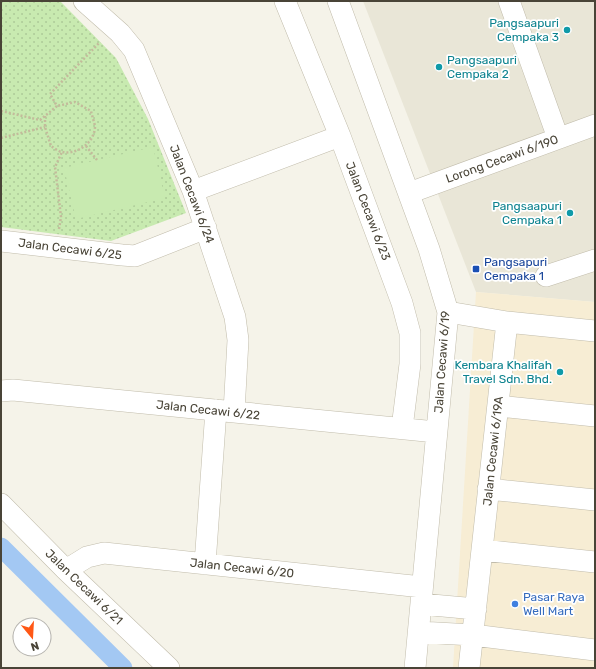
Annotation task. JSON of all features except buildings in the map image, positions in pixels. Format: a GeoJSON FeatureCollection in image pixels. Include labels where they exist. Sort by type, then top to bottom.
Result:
{"type":"FeatureCollection","features":[{"type":"Feature","properties":{"kind":"street","name":"Jalan Cecawi 6/24"},"geometry":{"type":"LineString","coordinates":[[84,1],[120,33],[134,50],[193,191],[235,317],[238,340],[225,411],[205,564]]}},
{"type":"Feature","properties":{"kind":"street","name":"Jalan Cecawi 6/23"},"geometry":{"type":"LineString","coordinates":[[285,1],[340,136],[402,303],[410,333],[409,429]]}},
{"type":"Feature","properties":{"kind":"street","name":"Jalan Cecawi 6/19"},"geometry":{"type":"LineString","coordinates":[[338,1],[429,249],[448,312],[415,668]]}},
{"type":"Feature","properties":{"kind":"street"},"geometry":{"type":"LineString","coordinates":[[509,1],[558,138]]}},
{"type":"Feature","properties":{"kind":"street","name":"Lorong Cecawi 6/19O"},"geometry":{"type":"LineString","coordinates":[[409,193],[595,125]]}},
{"type":"Feature","properties":{"kind":"street"},"geometry":{"type":"LineString","coordinates":[[193,191],[340,136]]}},
{"type":"Feature","properties":{"kind":"street","name":"Jalan Cecawi 6/25"},"geometry":{"type":"LineString","coordinates":[[1,241],[135,256],[206,228]]}},
{"type":"Feature","properties":{"kind":"street"},"geometry":{"type":"LineString","coordinates":[[546,276],[595,260]]}},
{"type":"Feature","properties":{"kind":"street"},"geometry":{"type":"LineString","coordinates":[[448,312],[507,322],[595,331]]}},
{"type":"Feature","properties":{"kind":"street","name":"Jalan Cecawi 6/19A"},"geometry":{"type":"LineString","coordinates":[[469,668],[507,322]]}},
{"type":"Feature","properties":{"kind":"street","name":"Jalan Cecawi 6/22"},"geometry":{"type":"LineString","coordinates":[[1,392],[13,390],[409,429]]}},
{"type":"Feature","properties":{"kind":"street"},"geometry":{"type":"LineString","coordinates":[[498,406],[595,416]]}},
{"type":"Feature","properties":{"kind":"street"},"geometry":{"type":"LineString","coordinates":[[409,429],[436,432]]}},
{"type":"Feature","properties":{"kind":"street"},"geometry":{"type":"LineString","coordinates":[[488,489],[595,500]]}},
{"type":"Feature","properties":{"kind":"street","name":"Jalan Cecawi 6/21"},"geometry":{"type":"LineString","coordinates":[[1,504],[66,570],[169,668]]}},
{"type":"Feature","properties":{"kind":"street"},"geometry":{"type":"LineString","coordinates":[[482,550],[595,562]]}},
{"type":"Feature","properties":{"kind":"street","name":"Jalan Cecawi 6/20"},"geometry":{"type":"LineString","coordinates":[[66,570],[87,557],[104,553],[205,564],[422,596],[476,609]]}},
{"type":"Feature","properties":{"kind":"street"},"geometry":{"type":"LineString","coordinates":[[418,632],[473,635],[595,650]]}},
{"type":"Feature","properties":{"kind":"path"},"geometry":{"type":"LineString","coordinates":[[56,106],[50,94],[114,28]]}},
{"type":"Feature","properties":{"kind":"path"},"geometry":{"type":"LineString","coordinates":[[1,111],[40,120],[56,106],[75,102],[91,111],[94,126],[93,137],[86,146],[76,151],[62,152],[51,146],[45,127],[45,116]]}},
{"type":"Feature","properties":{"kind":"path"},"geometry":{"type":"LineString","coordinates":[[1,138],[45,127]]}},
{"type":"Feature","properties":{"kind":"path"},"geometry":{"type":"LineString","coordinates":[[86,146],[97,160]]}},
{"type":"Feature","properties":{"kind":"path"},"geometry":{"type":"LineString","coordinates":[[57,248],[61,217],[55,167],[62,152]]}},
{"type":"Feature","properties":{"kind":"shaded area"},"geometry":{"type":"Polygon","coordinates":[[[363,1],[595,1],[595,302],[476,292],[363,1]]]}},
{"type":"Feature","properties":{"kind":"shaded area"},"geometry":{"type":"Polygon","coordinates":[[[476,292],[595,302],[595,668],[453,668],[476,292]]]}},
{"type":"Feature","properties":{"kind":"green space"},"geometry":{"type":"Polygon","coordinates":[[[1,1],[60,1],[116,58],[148,119],[186,213],[111,241],[1,227],[1,1]]]}},
{"type":"Feature","properties":{"kind":"green space"},"geometry":{"type":"Polygon","coordinates":[[[153,147],[165,198],[76,219],[64,168],[153,147]]]}},
{"type":"Feature","properties":{"kind":"waterway"},"geometry":{"type":"LineString","coordinates":[[1,547],[123,668]]}},
{"type":"Feature","properties":{"kind":"place","name":"Pangsaapuri Cempaka 3"},"geometry":{"type":"Point","coordinates":[567,30]}},
{"type":"Feature","properties":{"kind":"place","name":"Pangsaapuri Cempaka 2"},"geometry":{"type":"Point","coordinates":[439,67]}},
{"type":"Feature","properties":{"kind":"place","name":"Pangsaapuri Cempaka 1"},"geometry":{"type":"Point","coordinates":[570,213]}},
{"type":"Feature","properties":{"kind":"place","name":"Pangsapuri Cempaka 1"},"geometry":{"type":"Point","coordinates":[476,269]}},
{"type":"Feature","properties":{"kind":"place","name":"Kembara Khalifah Travel Sdn. Bhd."},"geometry":{"type":"Point","coordinates":[560,372]}},
{"type":"Feature","properties":{"kind":"place","name":"Pasar Raya Well Mart"},"geometry":{"type":"Point","coordinates":[515,604]}}]}
